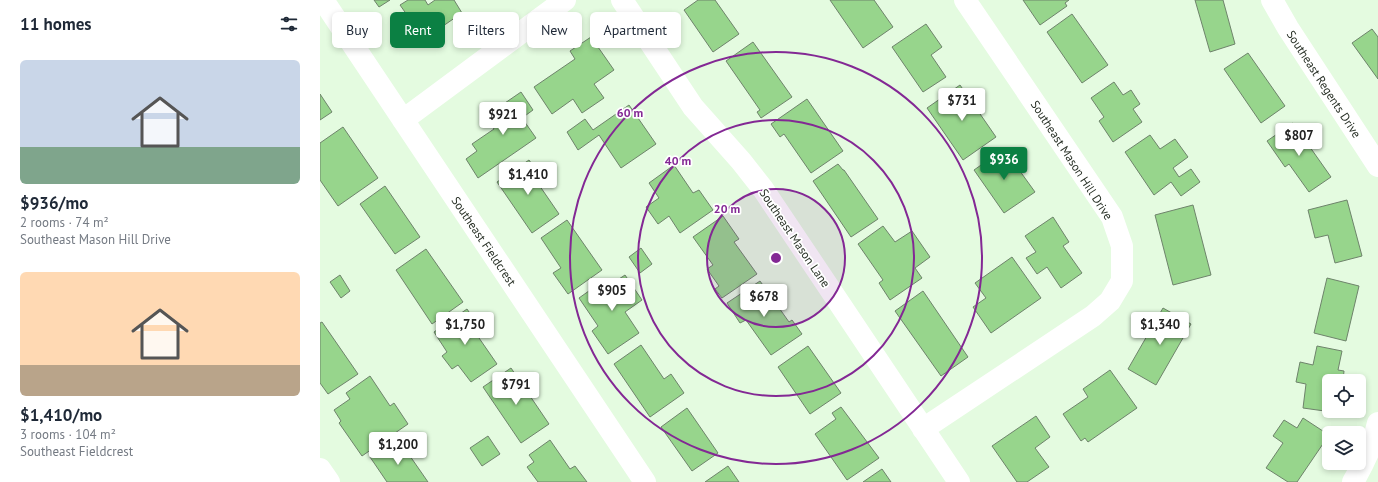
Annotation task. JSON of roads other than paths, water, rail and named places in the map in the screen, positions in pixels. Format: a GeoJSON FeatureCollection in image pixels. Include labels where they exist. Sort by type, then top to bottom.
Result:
{"type":"FeatureCollection","features":[{"type":"Feature","properties":{"kind":"street","name":"Southeast Fieldcrest"},"geometry":{"type":"LineString","coordinates":[[323,0],[645,482]]}},
{"type":"Feature","properties":{"kind":"street"},"geometry":{"type":"LineString","coordinates":[[403,120],[565,0]]}},
{"type":"Feature","properties":{"kind":"street","name":"Southeast Mason Lane"},"geometry":{"type":"LineString","coordinates":[[622,0],[693,107],[741,161],[763,189],[959,482]]}},
{"type":"Feature","properties":{"kind":"street","name":"Southeast Mason Hill Drive"},"geometry":{"type":"LineString","coordinates":[[923,429],[1093,316],[1110,301],[1122,281],[1122,246],[1112,217],[965,0]]}},
{"type":"Feature","properties":{"kind":"street","name":"Southeast Regents Drive"},"geometry":{"type":"LineString","coordinates":[[1272,0],[1288,28],[1378,166]]}},
{"type":"Feature","properties":{"kind":"street"},"geometry":{"type":"LineString","coordinates":[[1353,482],[1372,446],[1378,423]]}},
{"type":"Feature","properties":{"kind":"street"},"geometry":{"type":"LineString","coordinates":[[320,469],[329,482]]}}]}
